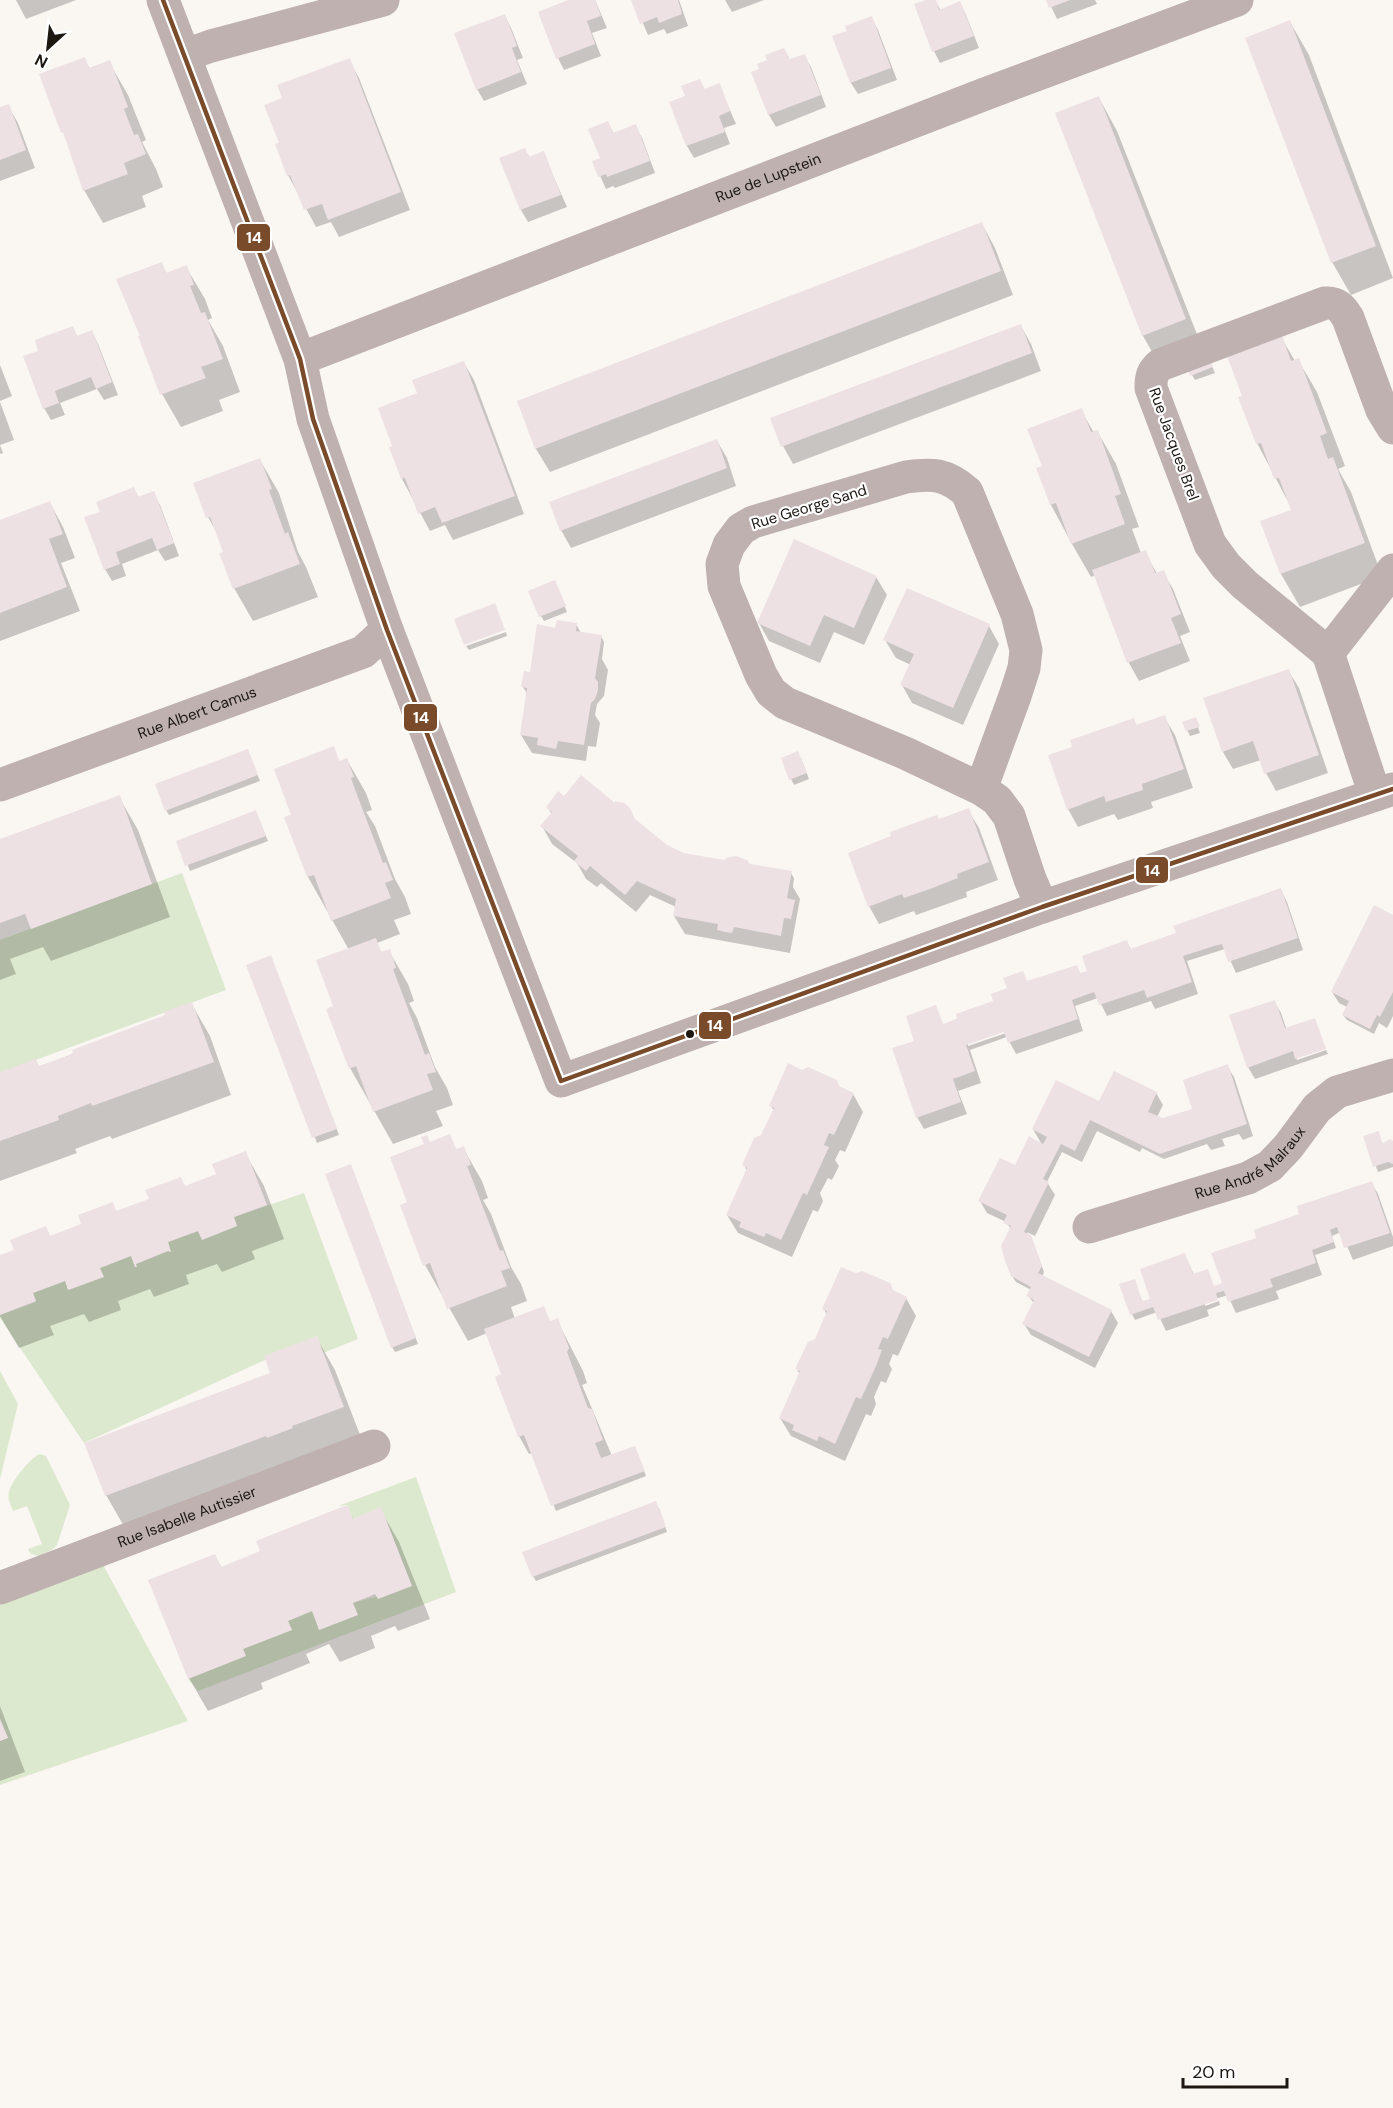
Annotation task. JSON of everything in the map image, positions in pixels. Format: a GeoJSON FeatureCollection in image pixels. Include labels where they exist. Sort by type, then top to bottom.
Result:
{"type":"FeatureCollection","features":[{"type":"Feature","properties":{"kind":"street"},"geometry":{"type":"LineString","coordinates":[[163,0],[300,359],[314,419],[387,630],[561,1081],[1042,908],[1384,792],[1328,653],[1393,570]]}},
{"type":"Feature","properties":{"kind":"street"},"geometry":{"type":"LineString","coordinates":[[185,55],[211,45],[383,0]]}},
{"type":"Feature","properties":{"kind":"street","name":"Rue de Lupstein"},"geometry":{"type":"LineString","coordinates":[[300,359],[985,94],[1237,0]]}},
{"type":"Feature","properties":{"kind":"street","name":"Rue Jacques Brel"},"geometry":{"type":"LineString","coordinates":[[1328,653],[1245,585],[1226,566],[1210,544],[1151,387],[1153,372],[1160,365],[1332,302],[1344,310],[1348,318],[1382,411],[1393,428]]}},
{"type":"Feature","properties":{"kind":"street","name":"Rue George Sand"},"geometry":{"type":"LineString","coordinates":[[981,789],[1015,696],[1024,668],[1026,650],[1017,614],[967,492],[955,482],[942,476],[926,474],[906,477],[764,519],[741,529],[729,545],[722,564],[724,586],[761,675],[771,692],[785,702],[905,753],[981,789],[997,800],[1009,816],[1042,908]]}},
{"type":"Feature","properties":{"kind":"street","name":"Rue Albert Camus"},"geometry":{"type":"LineString","coordinates":[[0,786],[363,652],[387,630]]}},
{"type":"Feature","properties":{"kind":"street","name":"Rue André Malraux"},"geometry":{"type":"LineString","coordinates":[[1089,1227],[1248,1178],[1270,1166],[1288,1147],[1317,1108],[1337,1092],[1393,1075]]}},
{"type":"Feature","properties":{"kind":"street","name":"Rue Isabelle Autissier"},"geometry":{"type":"LineString","coordinates":[[0,1588],[374,1446]]}},
{"type":"Feature","properties":{"kind":"green space"},"geometry":{"type":"Polygon","coordinates":[[[182,873],[226,990],[0,1073],[0,940],[182,873]]]}},
{"type":"Feature","properties":{"kind":"green space"},"geometry":{"type":"Polygon","coordinates":[[[304,1193],[358,1339],[323,1353],[317,1336],[84,1443],[0,1315],[36,1302],[33,1293],[65,1281],[69,1290],[103,1277],[100,1268],[131,1256],[137,1267],[136,1264],[168,1251],[171,1252],[168,1242],[198,1231],[202,1240],[237,1226],[234,1217],[304,1193]]]}},
{"type":"Feature","properties":{"kind":"green space"},"geometry":{"type":"Polygon","coordinates":[[[0,1371],[18,1404],[0,1479],[0,1371]]]}},
{"type":"Feature","properties":{"kind":"green space"},"geometry":{"type":"Polygon","coordinates":[[[40,1454],[46,1456],[70,1505],[57,1545],[39,1556],[31,1554],[28,1549],[42,1544],[27,1506],[13,1511],[9,1495],[13,1482],[22,1470],[40,1454]]]}},
{"type":"Feature","properties":{"kind":"green space"},"geometry":{"type":"Polygon","coordinates":[[[416,1477],[456,1592],[198,1691],[188,1679],[245,1656],[243,1649],[292,1630],[288,1621],[312,1611],[320,1630],[357,1615],[353,1603],[412,1586],[381,1508],[353,1519],[347,1505],[338,1506],[416,1477]]]}},
{"type":"Feature","properties":{"kind":"green space"},"geometry":{"type":"Polygon","coordinates":[[[102,1563],[188,1721],[0,1785],[0,1741],[8,1738],[0,1719],[0,1603],[102,1563]]]}},
{"type":"Feature","properties":{"kind":"building"},"geometry":{"type":"Polygon","coordinates":[[[568,0],[595,0],[601,16],[587,21],[595,44],[556,59],[538,12],[568,0]]]}},
{"type":"Feature","properties":{"kind":"building"},"geometry":{"type":"Polygon","coordinates":[[[631,0],[678,0],[682,14],[659,23],[657,17],[640,24],[631,0]]]}},
{"type":"Feature","properties":{"kind":"building"},"geometry":{"type":"Polygon","coordinates":[[[936,0],[939,10],[960,1],[974,36],[932,52],[914,4],[936,0]]]}},
{"type":"Feature","properties":{"kind":"building"},"geometry":{"type":"Polygon","coordinates":[[[1046,0],[1070,0],[1049,8],[1046,0]]]}},
{"type":"Feature","properties":{"kind":"building"},"geometry":{"type":"Polygon","coordinates":[[[505,14],[517,46],[512,48],[521,72],[476,90],[454,33],[505,14]]]}},
{"type":"Feature","properties":{"kind":"building"},"geometry":{"type":"Polygon","coordinates":[[[872,16],[891,68],[850,83],[832,36],[847,31],[845,26],[872,16]]]}},
{"type":"Feature","properties":{"kind":"building"},"geometry":{"type":"Polygon","coordinates":[[[1290,20],[1376,246],[1331,263],[1245,38],[1290,20]]]}},
{"type":"Feature","properties":{"kind":"building"},"geometry":{"type":"Polygon","coordinates":[[[784,48],[790,59],[805,54],[821,95],[768,115],[751,72],[759,69],[757,64],[767,60],[765,55],[784,48]]]}},
{"type":"Feature","properties":{"kind":"building"},"geometry":{"type":"Polygon","coordinates":[[[85,57],[89,68],[110,60],[128,107],[124,109],[134,135],[138,134],[146,154],[124,163],[128,174],[83,191],[63,132],[61,133],[39,74],[85,57]]]}},
{"type":"Feature","properties":{"kind":"building"},"geometry":{"type":"Polygon","coordinates":[[[350,58],[401,192],[328,220],[322,204],[304,210],[290,175],[287,176],[275,144],[279,143],[264,105],[282,98],[277,85],[350,58]]]}},
{"type":"Feature","properties":{"kind":"building"},"geometry":{"type":"Polygon","coordinates":[[[700,79],[704,89],[720,83],[730,111],[719,116],[725,132],[686,146],[669,102],[685,96],[681,86],[700,79]]]}},
{"type":"Feature","properties":{"kind":"building"},"geometry":{"type":"Polygon","coordinates":[[[1099,96],[1186,319],[1142,336],[1055,113],[1099,96]]]}},
{"type":"Feature","properties":{"kind":"building"},"geometry":{"type":"Polygon","coordinates":[[[9,104],[26,150],[0,160],[0,107],[9,104]]]}},
{"type":"Feature","properties":{"kind":"building"},"geometry":{"type":"Polygon","coordinates":[[[608,121],[613,133],[636,124],[650,161],[607,177],[606,174],[598,177],[592,161],[600,158],[588,129],[608,121]]]}},
{"type":"Feature","properties":{"kind":"building"},"geometry":{"type":"Polygon","coordinates":[[[525,148],[529,157],[544,151],[561,195],[520,210],[499,158],[525,148]]]}},
{"type":"Feature","properties":{"kind":"building"},"geometry":{"type":"Polygon","coordinates":[[[982,222],[1001,271],[535,449],[517,401],[982,222]]]}},
{"type":"Feature","properties":{"kind":"building"},"geometry":{"type":"Polygon","coordinates":[[[162,262],[166,273],[187,265],[194,285],[190,286],[201,313],[205,312],[223,359],[201,367],[206,378],[160,395],[138,336],[140,336],[116,279],[162,262]]]}},
{"type":"Feature","properties":{"kind":"building"},"geometry":{"type":"Polygon","coordinates":[[[1021,324],[1032,353],[781,447],[770,418],[1021,324]]]}},
{"type":"Feature","properties":{"kind":"building"},"geometry":{"type":"Polygon","coordinates":[[[73,326],[77,336],[92,330],[112,382],[96,389],[91,377],[55,391],[59,403],[43,409],[23,356],[38,351],[35,340],[73,326]]]}},
{"type":"Feature","properties":{"kind":"building"},"geometry":{"type":"Polygon","coordinates":[[[1282,335],[1291,361],[1299,358],[1327,433],[1320,436],[1328,459],[1333,457],[1365,543],[1280,574],[1260,521],[1291,510],[1279,478],[1274,479],[1261,443],[1256,444],[1238,397],[1242,396],[1227,356],[1282,335]]]}},
{"type":"Feature","properties":{"kind":"building"},"geometry":{"type":"Polygon","coordinates":[[[1209,356],[1213,367],[1190,376],[1186,364],[1209,356]]]}},
{"type":"Feature","properties":{"kind":"building"},"geometry":{"type":"Polygon","coordinates":[[[464,361],[515,496],[442,523],[435,507],[418,514],[405,478],[401,479],[378,408],[417,393],[412,380],[464,361]]]}},
{"type":"Feature","properties":{"kind":"building"},"geometry":{"type":"Polygon","coordinates":[[[1082,408],[1091,432],[1098,430],[1121,494],[1115,496],[1125,524],[1071,544],[1056,503],[1050,505],[1036,468],[1042,466],[1027,429],[1082,408]]]}},
{"type":"Feature","properties":{"kind":"building"},"geometry":{"type":"Polygon","coordinates":[[[717,439],[727,468],[560,531],[549,502],[717,439]]]}},
{"type":"Feature","properties":{"kind":"building"},"geometry":{"type":"Polygon","coordinates":[[[260,458],[285,534],[288,532],[300,564],[233,589],[219,553],[223,552],[210,517],[206,518],[193,483],[260,458]]]}},
{"type":"Feature","properties":{"kind":"building"},"geometry":{"type":"Polygon","coordinates":[[[134,487],[138,497],[154,491],[174,543],[157,550],[152,538],[116,552],[120,564],[104,570],[84,517],[100,512],[96,502],[134,487]]]}},
{"type":"Feature","properties":{"kind":"building"},"geometry":{"type":"Polygon","coordinates":[[[50,501],[63,534],[49,539],[67,587],[0,613],[0,520],[50,501]]]}},
{"type":"Feature","properties":{"kind":"building"},"geometry":{"type":"Polygon","coordinates":[[[794,539],[877,576],[854,628],[824,615],[810,646],[757,623],[794,539]]]}},
{"type":"Feature","properties":{"kind":"building"},"geometry":{"type":"Polygon","coordinates":[[[1146,550],[1155,573],[1164,570],[1181,614],[1171,618],[1181,643],[1127,663],[1092,570],[1146,550]]]}},
{"type":"Feature","properties":{"kind":"building"},"geometry":{"type":"Polygon","coordinates":[[[555,580],[566,606],[539,617],[528,591],[555,580]]]}},
{"type":"Feature","properties":{"kind":"building"},"geometry":{"type":"Polygon","coordinates":[[[907,588],[990,624],[953,708],[900,685],[914,654],[883,640],[907,588]]]}},
{"type":"Feature","properties":{"kind":"building"},"geometry":{"type":"Polygon","coordinates":[[[495,603],[505,630],[464,645],[454,619],[495,603]]]}},
{"type":"Feature","properties":{"kind":"building"},"geometry":{"type":"Polygon","coordinates":[[[557,620],[577,623],[576,631],[602,635],[595,678],[598,682],[598,690],[591,703],[584,745],[558,741],[556,749],[537,745],[538,738],[520,735],[527,688],[521,687],[524,671],[530,672],[537,624],[555,628],[557,620]]]}},
{"type":"Feature","properties":{"kind":"building"},"geometry":{"type":"Polygon","coordinates":[[[1289,669],[1319,755],[1264,774],[1253,741],[1222,752],[1203,698],[1289,669]]]}},
{"type":"Feature","properties":{"kind":"building"},"geometry":{"type":"Polygon","coordinates":[[[1165,715],[1184,769],[1142,784],[1143,790],[1106,802],[1104,796],[1067,810],[1048,755],[1072,747],[1070,740],[1134,718],[1136,725],[1165,715]]]}},
{"type":"Feature","properties":{"kind":"building"},"geometry":{"type":"Polygon","coordinates":[[[1196,717],[1200,727],[1186,731],[1182,722],[1196,717]]]}},
{"type":"Feature","properties":{"kind":"building"},"geometry":{"type":"Polygon","coordinates":[[[334,746],[339,761],[347,758],[354,777],[351,778],[356,792],[383,863],[386,862],[393,880],[385,883],[391,898],[331,921],[314,875],[307,877],[284,817],[291,815],[274,769],[334,746]]]}},
{"type":"Feature","properties":{"kind":"building"},"geometry":{"type":"Polygon","coordinates":[[[248,749],[258,775],[165,811],[155,784],[248,749]]]}},
{"type":"Feature","properties":{"kind":"building"},"geometry":{"type":"Polygon","coordinates":[[[798,751],[807,773],[789,780],[781,758],[798,751]]]}},
{"type":"Feature","properties":{"kind":"building"},"geometry":{"type":"Polygon","coordinates":[[[581,775],[615,803],[615,801],[624,803],[630,808],[635,819],[667,845],[684,853],[724,860],[736,856],[747,860],[750,864],[792,871],[787,898],[795,900],[791,919],[784,918],[781,936],[734,927],[732,933],[725,932],[717,930],[718,924],[673,916],[676,899],[637,881],[625,895],[590,866],[586,871],[574,861],[578,856],[540,826],[552,812],[546,807],[558,791],[564,796],[581,775]]]}},
{"type":"Feature","properties":{"kind":"building"},"geometry":{"type":"Polygon","coordinates":[[[120,795],[152,884],[31,929],[25,914],[0,923],[0,839],[120,795]]]}},
{"type":"Feature","properties":{"kind":"building"},"geometry":{"type":"Polygon","coordinates":[[[969,808],[989,862],[957,874],[958,878],[930,889],[904,898],[902,894],[868,907],[848,853],[891,836],[890,832],[937,815],[939,819],[969,808]]]}},
{"type":"Feature","properties":{"kind":"building"},"geometry":{"type":"Polygon","coordinates":[[[256,810],[266,836],[185,866],[176,841],[256,810]]]}},
{"type":"Feature","properties":{"kind":"building"},"geometry":{"type":"Polygon","coordinates":[[[1281,888],[1298,938],[1228,962],[1222,944],[1214,946],[1183,956],[1192,982],[1147,998],[1144,990],[1099,1005],[1094,992],[1072,1000],[1078,1019],[1008,1043],[1004,1032],[966,1045],[975,1071],[953,1079],[961,1102],[916,1118],[892,1048],[914,1041],[906,1016],[936,1005],[943,1024],[957,1019],[956,1014],[993,1001],[991,994],[1007,988],[1003,978],[1023,971],[1027,981],[1077,965],[1080,973],[1087,971],[1082,956],[1127,940],[1130,949],[1176,933],[1173,926],[1281,888]]]}},
{"type":"Feature","properties":{"kind":"building"},"geometry":{"type":"Polygon","coordinates":[[[1374,905],[1393,915],[1393,992],[1380,1017],[1377,1015],[1370,1029],[1342,1015],[1349,1001],[1331,992],[1374,905]]]}},
{"type":"Feature","properties":{"kind":"building"},"geometry":{"type":"Polygon","coordinates":[[[376,938],[381,952],[390,949],[396,968],[393,969],[425,1055],[429,1053],[436,1072],[427,1074],[433,1090],[373,1112],[356,1066],[349,1069],[326,1009],[333,1006],[316,960],[376,938]]]}},
{"type":"Feature","properties":{"kind":"building"},"geometry":{"type":"Polygon","coordinates":[[[271,955],[337,1129],[312,1138],[246,965],[271,955]]]}},
{"type":"Feature","properties":{"kind":"building"},"geometry":{"type":"Polygon","coordinates":[[[1275,1000],[1285,1028],[1315,1018],[1326,1049],[1295,1059],[1293,1051],[1247,1068],[1229,1015],[1275,1000]]]}},
{"type":"Feature","properties":{"kind":"building"},"geometry":{"type":"Polygon","coordinates":[[[192,1002],[214,1062],[92,1106],[91,1103],[58,1116],[59,1120],[0,1141],[0,1072],[36,1059],[39,1066],[73,1054],[72,1050],[165,1015],[164,1012],[192,1002]]]}},
{"type":"Feature","properties":{"kind":"building"},"geometry":{"type":"Polygon","coordinates":[[[788,1063],[802,1070],[808,1067],[837,1080],[839,1086],[854,1093],[834,1135],[829,1133],[824,1145],[829,1147],[807,1195],[803,1193],[781,1240],[766,1233],[764,1237],[739,1227],[741,1222],[726,1215],[747,1168],[742,1165],[754,1138],[761,1135],[774,1108],[769,1106],[788,1063]]]}},
{"type":"Feature","properties":{"kind":"building"},"geometry":{"type":"Polygon","coordinates":[[[1228,1064],[1247,1124],[1160,1154],[1090,1120],[1075,1151],[1061,1144],[1043,1179],[1049,1182],[1024,1232],[1031,1235],[1042,1266],[1038,1273],[1112,1310],[1089,1357],[1022,1324],[1034,1300],[1026,1296],[1031,1287],[1011,1276],[1005,1261],[1001,1246],[1011,1226],[1003,1223],[1007,1215],[978,1201],[1000,1158],[1015,1165],[1029,1136],[1043,1144],[1047,1137],[1032,1129],[1056,1080],[1099,1101],[1114,1071],[1157,1092],[1148,1112],[1163,1118],[1192,1109],[1183,1080],[1228,1064]]]}},
{"type":"Feature","properties":{"kind":"building"},"geometry":{"type":"Polygon","coordinates":[[[1379,1131],[1382,1144],[1390,1139],[1393,1141],[1393,1164],[1388,1162],[1373,1167],[1363,1136],[1379,1131]]]}},
{"type":"Feature","properties":{"kind":"building"},"geometry":{"type":"Polygon","coordinates":[[[450,1134],[456,1149],[464,1146],[471,1165],[467,1166],[500,1251],[503,1250],[510,1268],[501,1271],[507,1286],[447,1309],[430,1263],[423,1266],[400,1205],[407,1202],[390,1157],[424,1144],[421,1137],[427,1135],[430,1142],[450,1134]]]}},
{"type":"Feature","properties":{"kind":"building"},"geometry":{"type":"Polygon","coordinates":[[[246,1151],[267,1205],[234,1217],[237,1226],[202,1240],[198,1231],[168,1242],[171,1252],[168,1251],[136,1264],[137,1267],[131,1256],[100,1268],[104,1277],[68,1290],[65,1281],[33,1293],[36,1301],[0,1315],[0,1255],[14,1250],[10,1240],[46,1226],[50,1236],[81,1224],[78,1215],[113,1202],[116,1211],[149,1199],[145,1190],[181,1177],[185,1186],[216,1174],[212,1164],[246,1151]]]}},
{"type":"Feature","properties":{"kind":"building"},"geometry":{"type":"Polygon","coordinates":[[[351,1164],[416,1338],[391,1348],[325,1174],[351,1164]]]}},
{"type":"Feature","properties":{"kind":"building"},"geometry":{"type":"Polygon","coordinates":[[[1372,1181],[1390,1233],[1344,1248],[1337,1227],[1330,1230],[1334,1242],[1312,1250],[1316,1263],[1270,1279],[1273,1287],[1228,1302],[1224,1291],[1216,1293],[1218,1300],[1158,1320],[1153,1307],[1130,1315],[1119,1284],[1135,1279],[1142,1301],[1150,1299],[1140,1269],[1185,1253],[1193,1274],[1208,1269],[1214,1286],[1222,1283],[1211,1253],[1256,1238],[1254,1230],[1299,1214],[1297,1206],[1372,1181]]]}},
{"type":"Feature","properties":{"kind":"building"},"geometry":{"type":"Polygon","coordinates":[[[841,1267],[856,1273],[862,1271],[890,1283],[893,1290],[907,1297],[888,1339],[883,1337],[878,1349],[882,1350],[876,1366],[861,1399],[856,1397],[835,1444],[819,1436],[817,1441],[792,1430],[794,1425],[779,1418],[800,1371],[795,1369],[808,1342],[815,1339],[827,1311],[822,1309],[841,1267]]]}},
{"type":"Feature","properties":{"kind":"building"},"geometry":{"type":"Polygon","coordinates":[[[544,1306],[550,1321],[558,1318],[569,1348],[567,1352],[603,1440],[595,1443],[601,1458],[635,1446],[645,1471],[551,1506],[524,1435],[518,1437],[495,1377],[501,1374],[484,1329],[544,1306]]]}},
{"type":"Feature","properties":{"kind":"building"},"geometry":{"type":"Polygon","coordinates":[[[317,1336],[344,1407],[267,1438],[266,1436],[105,1496],[84,1443],[270,1373],[264,1356],[317,1336]]]}},
{"type":"Feature","properties":{"kind":"building"},"geometry":{"type":"Polygon","coordinates":[[[656,1501],[666,1527],[532,1577],[522,1552],[656,1501]]]}},
{"type":"Feature","properties":{"kind":"building"},"geometry":{"type":"Polygon","coordinates":[[[347,1505],[353,1519],[381,1507],[412,1586],[378,1599],[375,1594],[353,1603],[358,1615],[319,1630],[312,1611],[288,1621],[292,1630],[243,1649],[246,1656],[188,1679],[148,1580],[215,1554],[221,1567],[260,1551],[256,1541],[347,1505]]]}},
{"type":"Feature","properties":{"kind":"building"},"geometry":{"type":"Polygon","coordinates":[[[0,1719],[8,1738],[0,1741],[0,1719]]]}},
{"type":"Feature","properties":{"kind":"transit line","name":"14"},"geometry":{"type":"LineString","coordinates":[[163,0],[300,359],[313,419],[387,630],[561,1081],[1042,907],[1393,789]]}}]}
